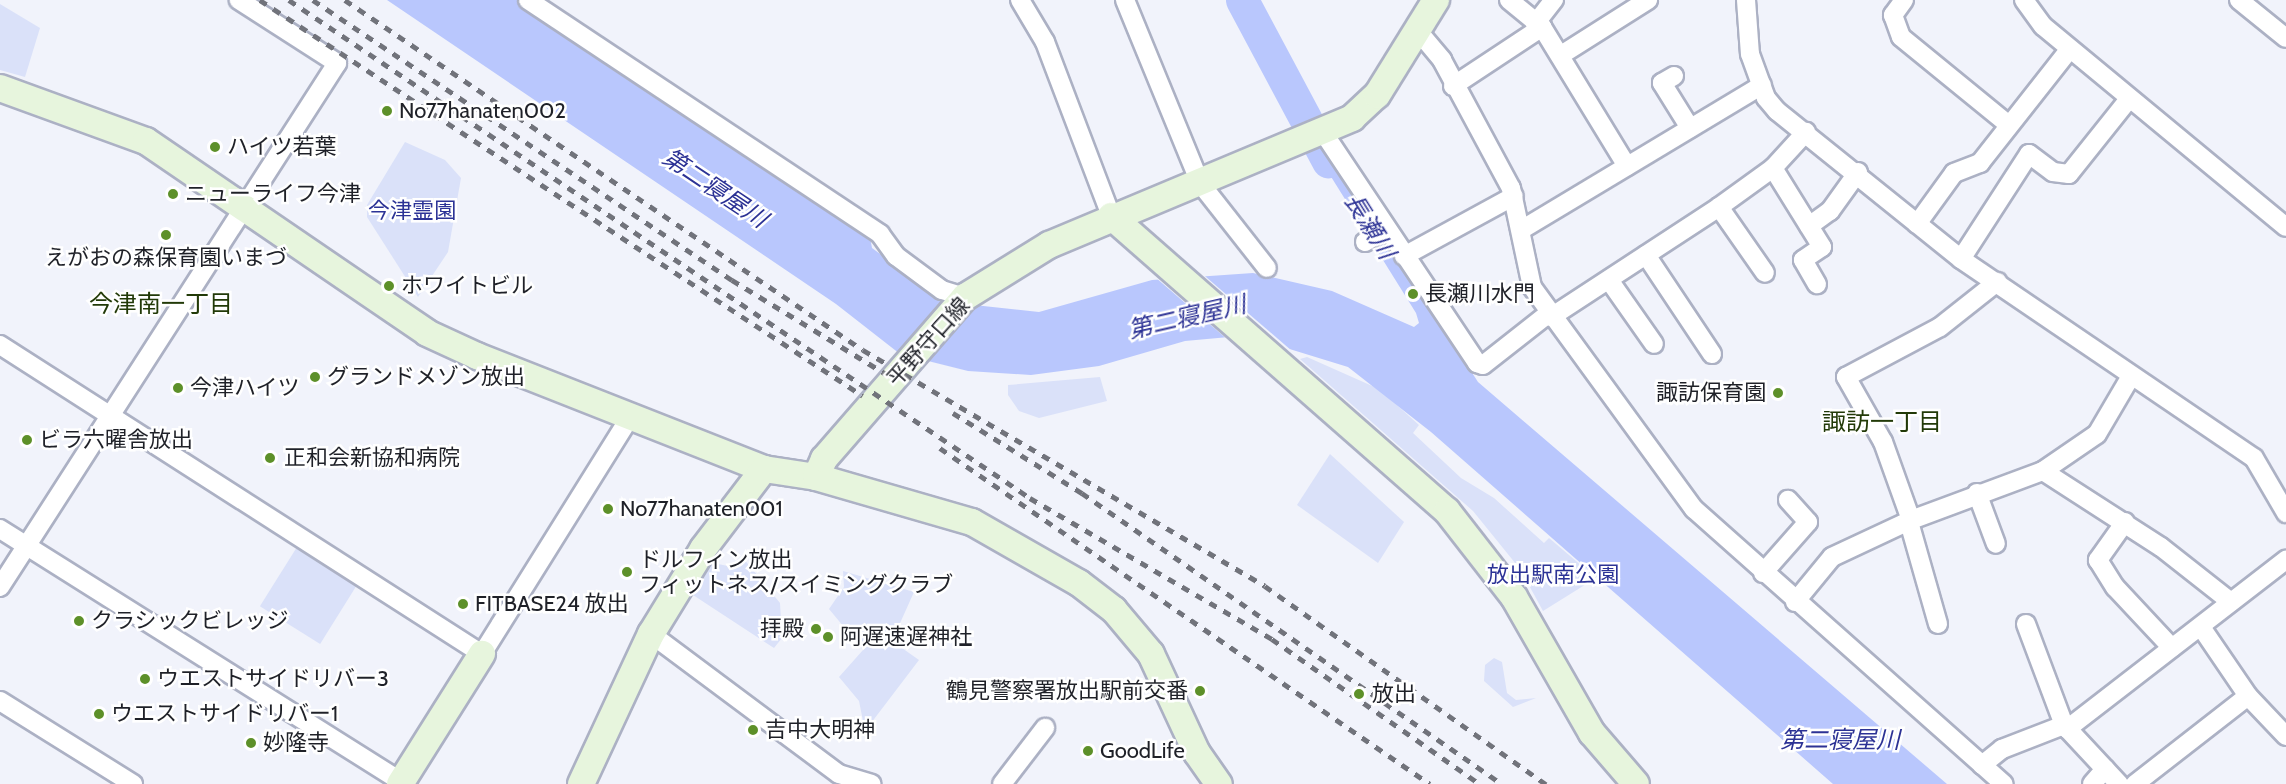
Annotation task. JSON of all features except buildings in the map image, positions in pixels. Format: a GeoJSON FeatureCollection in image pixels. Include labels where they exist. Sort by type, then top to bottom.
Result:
{"type":"FeatureCollection","features":[{"type":"Feature","properties":{"kind":"street"},"geometry":{"type":"LineString","coordinates":[[0,587],[243,204],[337,63],[239,0]]}},
{"type":"Feature","properties":{"kind":"street"},"geometry":{"type":"LineString","coordinates":[[528,0],[880,234],[896,256],[942,290],[964,298]]}},
{"type":"Feature","properties":{"kind":"street"},"geometry":{"type":"LineString","coordinates":[[1020,0],[1045,42],[1111,216],[1419,483],[1470,537],[1514,597],[1592,733],[1636,784]]}},
{"type":"Feature","properties":{"kind":"street"},"geometry":{"type":"LineString","coordinates":[[1125,0],[1200,183],[1267,268]]}},
{"type":"Feature","properties":{"kind":"street","name":"平野守口線"},"geometry":{"type":"LineString","coordinates":[[816,477],[824,459],[910,357],[964,298],[1049,245],[1111,216],[1200,183],[1316,135],[1366,109],[1436,0]]}},
{"type":"Feature","properties":{"kind":"street"},"geometry":{"type":"LineString","coordinates":[[1509,0],[1538,25],[1561,55],[1627,166]]}},
{"type":"Feature","properties":{"kind":"street"},"geometry":{"type":"LineString","coordinates":[[1453,86],[1538,25],[1554,0]]}},
{"type":"Feature","properties":{"kind":"street"},"geometry":{"type":"LineString","coordinates":[[1561,55],[1648,0]]}},
{"type":"Feature","properties":{"kind":"street"},"geometry":{"type":"LineString","coordinates":[[1746,0],[1750,54],[1762,85],[1777,111],[1858,172],[1961,259],[2254,458],[2286,513]]}},
{"type":"Feature","properties":{"kind":"street"},"geometry":{"type":"LineString","coordinates":[[1904,0],[1893,15],[1902,37],[2007,128],[2029,154],[2053,172],[2069,174],[2128,100]]}},
{"type":"Feature","properties":{"kind":"street"},"geometry":{"type":"LineString","coordinates":[[2024,0],[2043,26],[2069,50],[2128,100],[2285,223]]}},
{"type":"Feature","properties":{"kind":"street"},"geometry":{"type":"LineString","coordinates":[[2239,0],[2286,39]]}},
{"type":"Feature","properties":{"kind":"street"},"geometry":{"type":"LineString","coordinates":[[1418,31],[1442,60],[1453,86],[1514,196],[1532,287],[1550,315],[1694,509],[1795,602],[2004,784]]}},
{"type":"Feature","properties":{"kind":"street"},"geometry":{"type":"LineString","coordinates":[[1917,224],[1954,173],[1980,163],[2069,50]]}},
{"type":"Feature","properties":{"kind":"street"},"geometry":{"type":"LineString","coordinates":[[1662,83],[1690,128]]}},
{"type":"Feature","properties":{"kind":"street"},"geometry":{"type":"LineString","coordinates":[[1521,230],[1762,85]]}},
{"type":"Feature","properties":{"kind":"street"},"geometry":{"type":"LineString","coordinates":[[0,88],[146,141],[243,204],[427,333],[629,419],[764,469],[816,477],[972,522],[1088,590],[1114,610],[1150,654],[1197,753],[1220,784]]}},
{"type":"Feature","properties":{"kind":"street"},"geometry":{"type":"LineString","coordinates":[[1316,135],[1375,236],[1404,256],[1477,363],[1483,365],[1550,315],[1610,280],[1719,207],[1773,168],[1806,132]]}},
{"type":"Feature","properties":{"kind":"street"},"geometry":{"type":"LineString","coordinates":[[1961,259],[2029,154]]}},
{"type":"Feature","properties":{"kind":"street"},"geometry":{"type":"LineString","coordinates":[[1773,168],[1822,247],[1803,260],[1817,284]]}},
{"type":"Feature","properties":{"kind":"street"},"geometry":{"type":"LineString","coordinates":[[1809,226],[1830,211],[1858,172]]}},
{"type":"Feature","properties":{"kind":"street"},"geometry":{"type":"LineString","coordinates":[[1404,256],[1514,196]]}},
{"type":"Feature","properties":{"kind":"street"},"geometry":{"type":"LineString","coordinates":[[1719,207],[1765,273]]}},
{"type":"Feature","properties":{"kind":"street"},"geometry":{"type":"LineString","coordinates":[[1646,255],[1712,354]]}},
{"type":"Feature","properties":{"kind":"street"},"geometry":{"type":"LineString","coordinates":[[1610,280],[1654,344]]}},
{"type":"Feature","properties":{"kind":"street"},"geometry":{"type":"LineString","coordinates":[[1938,624],[1910,521],[1883,442],[1846,377],[1940,327],[1997,282]]}},
{"type":"Feature","properties":{"kind":"street"},"geometry":{"type":"LineString","coordinates":[[0,345],[482,654]]}},
{"type":"Feature","properties":{"kind":"street"},"geometry":{"type":"LineString","coordinates":[[1795,602],[1832,557],[1977,493],[2043,471],[2097,434],[2131,376]]}},
{"type":"Feature","properties":{"kind":"street"},"geometry":{"type":"LineString","coordinates":[[0,529],[401,783],[629,419]]}},
{"type":"Feature","properties":{"kind":"street"},"geometry":{"type":"LineString","coordinates":[[586,783],[651,634],[703,549],[764,469]]}},
{"type":"Feature","properties":{"kind":"street"},"geometry":{"type":"LineString","coordinates":[[2043,471],[2126,522],[2230,602]]}},
{"type":"Feature","properties":{"kind":"street"},"geometry":{"type":"LineString","coordinates":[[2273,490],[2286,476]]}},
{"type":"Feature","properties":{"kind":"street"},"geometry":{"type":"LineString","coordinates":[[1977,493],[1996,544]]}},
{"type":"Feature","properties":{"kind":"street"},"geometry":{"type":"LineString","coordinates":[[1763,573],[1808,522],[1788,500]]}},
{"type":"Feature","properties":{"kind":"street"},"geometry":{"type":"LineString","coordinates":[[2126,522],[2098,560],[2115,587],[2172,648]]}},
{"type":"Feature","properties":{"kind":"street"},"geometry":{"type":"LineString","coordinates":[[1982,765],[2001,749],[2066,727],[2201,627],[2286,560]]}},
{"type":"Feature","properties":{"kind":"street"},"geometry":{"type":"LineString","coordinates":[[2026,624],[2066,727],[2119,784]]}},
{"type":"Feature","properties":{"kind":"street"},"geometry":{"type":"LineString","coordinates":[[2201,627],[2248,696],[2286,736]]}},
{"type":"Feature","properties":{"kind":"street"},"geometry":{"type":"LineString","coordinates":[[651,634],[839,774],[871,784]]}},
{"type":"Feature","properties":{"kind":"street"},"geometry":{"type":"LineString","coordinates":[[2135,784],[2248,696]]}},
{"type":"Feature","properties":{"kind":"street"},"geometry":{"type":"LineString","coordinates":[[0,701],[133,784]]}},
{"type":"Feature","properties":{"kind":"street"},"geometry":{"type":"LineString","coordinates":[[1002,784],[1045,729]]}},
{"type":"Feature","properties":{"kind":"street"},"geometry":{"type":"LineString","coordinates":[[2092,784],[2105,769]]}},
{"type":"Feature","properties":{"kind":"green space"},"geometry":{"type":"Polygon","coordinates":[[[0,4],[40,28],[25,77],[0,70],[0,4]]]}},
{"type":"Feature","properties":{"kind":"green space","name":"今津霊園"},"geometry":{"type":"Polygon","coordinates":[[[405,142],[445,160],[461,178],[448,252],[418,297],[367,217],[367,205],[405,142]]]}},
{"type":"Feature","properties":{"kind":"green space","name":"放出駅南公園"},"geometry":{"type":"Polygon","coordinates":[[[1307,357],[1379,389],[1419,425],[1413,433],[1461,478],[1494,498],[1544,543],[1549,538],[1596,578],[1543,611],[1520,569],[1473,511],[1300,359],[1307,357]]]}},
{"type":"Feature","properties":{"kind":"green space"},"geometry":{"type":"Polygon","coordinates":[[[1100,377],[1107,401],[1039,418],[1019,411],[1008,395],[1008,385],[1100,377]]]}},
{"type":"Feature","properties":{"kind":"green space"},"geometry":{"type":"Polygon","coordinates":[[[1330,454],[1404,522],[1378,563],[1297,505],[1330,454]]]}},
{"type":"Feature","properties":{"kind":"green space"},"geometry":{"type":"Polygon","coordinates":[[[297,547],[357,585],[320,644],[260,606],[297,547]]]}},
{"type":"Feature","properties":{"kind":"green space"},"geometry":{"type":"Polygon","coordinates":[[[743,558],[780,603],[782,638],[774,648],[693,595],[713,563],[728,566],[743,558]]]}},
{"type":"Feature","properties":{"kind":"green space"},"geometry":{"type":"Polygon","coordinates":[[[843,571],[914,592],[892,641],[919,660],[865,731],[859,701],[839,677],[863,650],[829,609],[844,587],[843,571]]]}},
{"type":"Feature","properties":{"kind":"green space"},"geometry":{"type":"Polygon","coordinates":[[[1494,658],[1502,662],[1507,693],[1516,700],[1536,698],[1513,707],[1484,681],[1485,665],[1494,658]]]}},
{"type":"Feature","properties":{"kind":"water","name":"第二寝屋川"},"geometry":{"type":"Polygon","coordinates":[[[387,0],[518,0],[870,237],[872,248],[926,288],[974,305],[1039,312],[1152,280],[1253,273],[1332,291],[1414,327],[1419,323],[1416,313],[1310,143],[1321,139],[1478,382],[1947,784],[1833,784],[1431,432],[1348,367],[1257,339],[1229,337],[1185,341],[1099,366],[1031,375],[968,371],[900,354],[836,304],[387,0]]]}},
{"type":"Feature","properties":{"kind":"pier"},"geometry":{"type":"Polygon","coordinates":[[[1199,271],[1292,351],[1228,340],[1155,277],[1199,271]]]}},
{"type":"Feature","properties":{"kind":"waterway","name":"長瀬川"},"geometry":{"type":"LineString","coordinates":[[1242,0],[1328,161]]}},
{"type":"Feature","properties":{"kind":"railway"},"geometry":{"type":"LineString","coordinates":[[260,0],[863,396]]}},
{"type":"Feature","properties":{"kind":"railway"},"geometry":{"type":"LineString","coordinates":[[289,0],[1030,498],[1272,639],[1480,784]]}},
{"type":"Feature","properties":{"kind":"railway"},"geometry":{"type":"LineString","coordinates":[[313,0],[732,280],[886,374]]}},
{"type":"Feature","properties":{"kind":"railway"},"geometry":{"type":"LineString","coordinates":[[345,0],[863,350],[1265,586],[1546,784]]}},
{"type":"Feature","properties":{"kind":"railway"},"geometry":{"type":"LineString","coordinates":[[953,413],[1082,493],[1502,784]]}},
{"type":"Feature","properties":{"kind":"railway"},"geometry":{"type":"LineString","coordinates":[[940,448],[1430,784]]}},
{"type":"Feature","properties":{"kind":"place","name":"No77hanaten002"},"geometry":{"type":"Point","coordinates":[387,111]}},
{"type":"Feature","properties":{"kind":"place","name":"ハイツ若葉"},"geometry":{"type":"Point","coordinates":[215,147]}},
{"type":"Feature","properties":{"kind":"place","name":"ニューライフ今津"},"geometry":{"type":"Point","coordinates":[173,194]}},
{"type":"Feature","properties":{"kind":"place","name":"えがおの森保育園いまづ"},"geometry":{"type":"Point","coordinates":[166,235]}},
{"type":"Feature","properties":{"kind":"place","name":"ホワイトビル"},"geometry":{"type":"Point","coordinates":[389,286]}},
{"type":"Feature","properties":{"kind":"place","name":"長瀬川水門"},"geometry":{"type":"Point","coordinates":[1413,294]}},
{"type":"Feature","properties":{"kind":"place","name":"グランドメゾン放出"},"geometry":{"type":"Point","coordinates":[315,377]}},
{"type":"Feature","properties":{"kind":"place","name":"今津ハイツ"},"geometry":{"type":"Point","coordinates":[178,388]}},
{"type":"Feature","properties":{"kind":"place","name":"諏訪保育園"},"geometry":{"type":"Point","coordinates":[1778,393]}},
{"type":"Feature","properties":{"kind":"place","name":"ビラ六曜舎放出"},"geometry":{"type":"Point","coordinates":[27,440]}},
{"type":"Feature","properties":{"kind":"place","name":"正和会新協和病院"},"geometry":{"type":"Point","coordinates":[270,458]}},
{"type":"Feature","properties":{"kind":"place","name":"No77hanaten001"},"geometry":{"type":"Point","coordinates":[608,509]}},
{"type":"Feature","properties":{"kind":"place","name":"ドルフィン放出 フィットネス/スイミングクラブ"},"geometry":{"type":"Point","coordinates":[627,572]}},
{"type":"Feature","properties":{"kind":"place","name":"FITBASE24 放出"},"geometry":{"type":"Point","coordinates":[463,604]}},
{"type":"Feature","properties":{"kind":"place","name":"クラシックビレッジ"},"geometry":{"type":"Point","coordinates":[79,621]}},
{"type":"Feature","properties":{"kind":"place","name":"拝殿"},"geometry":{"type":"Point","coordinates":[816,629]}},
{"type":"Feature","properties":{"kind":"place","name":"阿遅速遅神社"},"geometry":{"type":"Point","coordinates":[828,637]}},
{"type":"Feature","properties":{"kind":"place","name":"ウエストサイドリバー3"},"geometry":{"type":"Point","coordinates":[145,679]}},
{"type":"Feature","properties":{"kind":"place","name":"鶴見警察署放出駅前交番"},"geometry":{"type":"Point","coordinates":[1200,691]}},
{"type":"Feature","properties":{"kind":"place","name":"放出"},"geometry":{"type":"Point","coordinates":[1359,694]}},
{"type":"Feature","properties":{"kind":"place","name":"ウエストサイドリバー1"},"geometry":{"type":"Point","coordinates":[99,714]}},
{"type":"Feature","properties":{"kind":"place","name":"吉中大明神"},"geometry":{"type":"Point","coordinates":[753,730]}},
{"type":"Feature","properties":{"kind":"place","name":"妙隆寺"},"geometry":{"type":"Point","coordinates":[251,743]}},
{"type":"Feature","properties":{"kind":"place","name":"GoodLife"},"geometry":{"type":"Point","coordinates":[1088,751]}},
{"type":"Feature","properties":{"kind":"district","name":"今津南一丁目"},"geometry":{"type":"Point","coordinates":[161,304]}},
{"type":"Feature","properties":{"kind":"district","name":"諏訪一丁目"},"geometry":{"type":"Point","coordinates":[1882,422]}}]}
